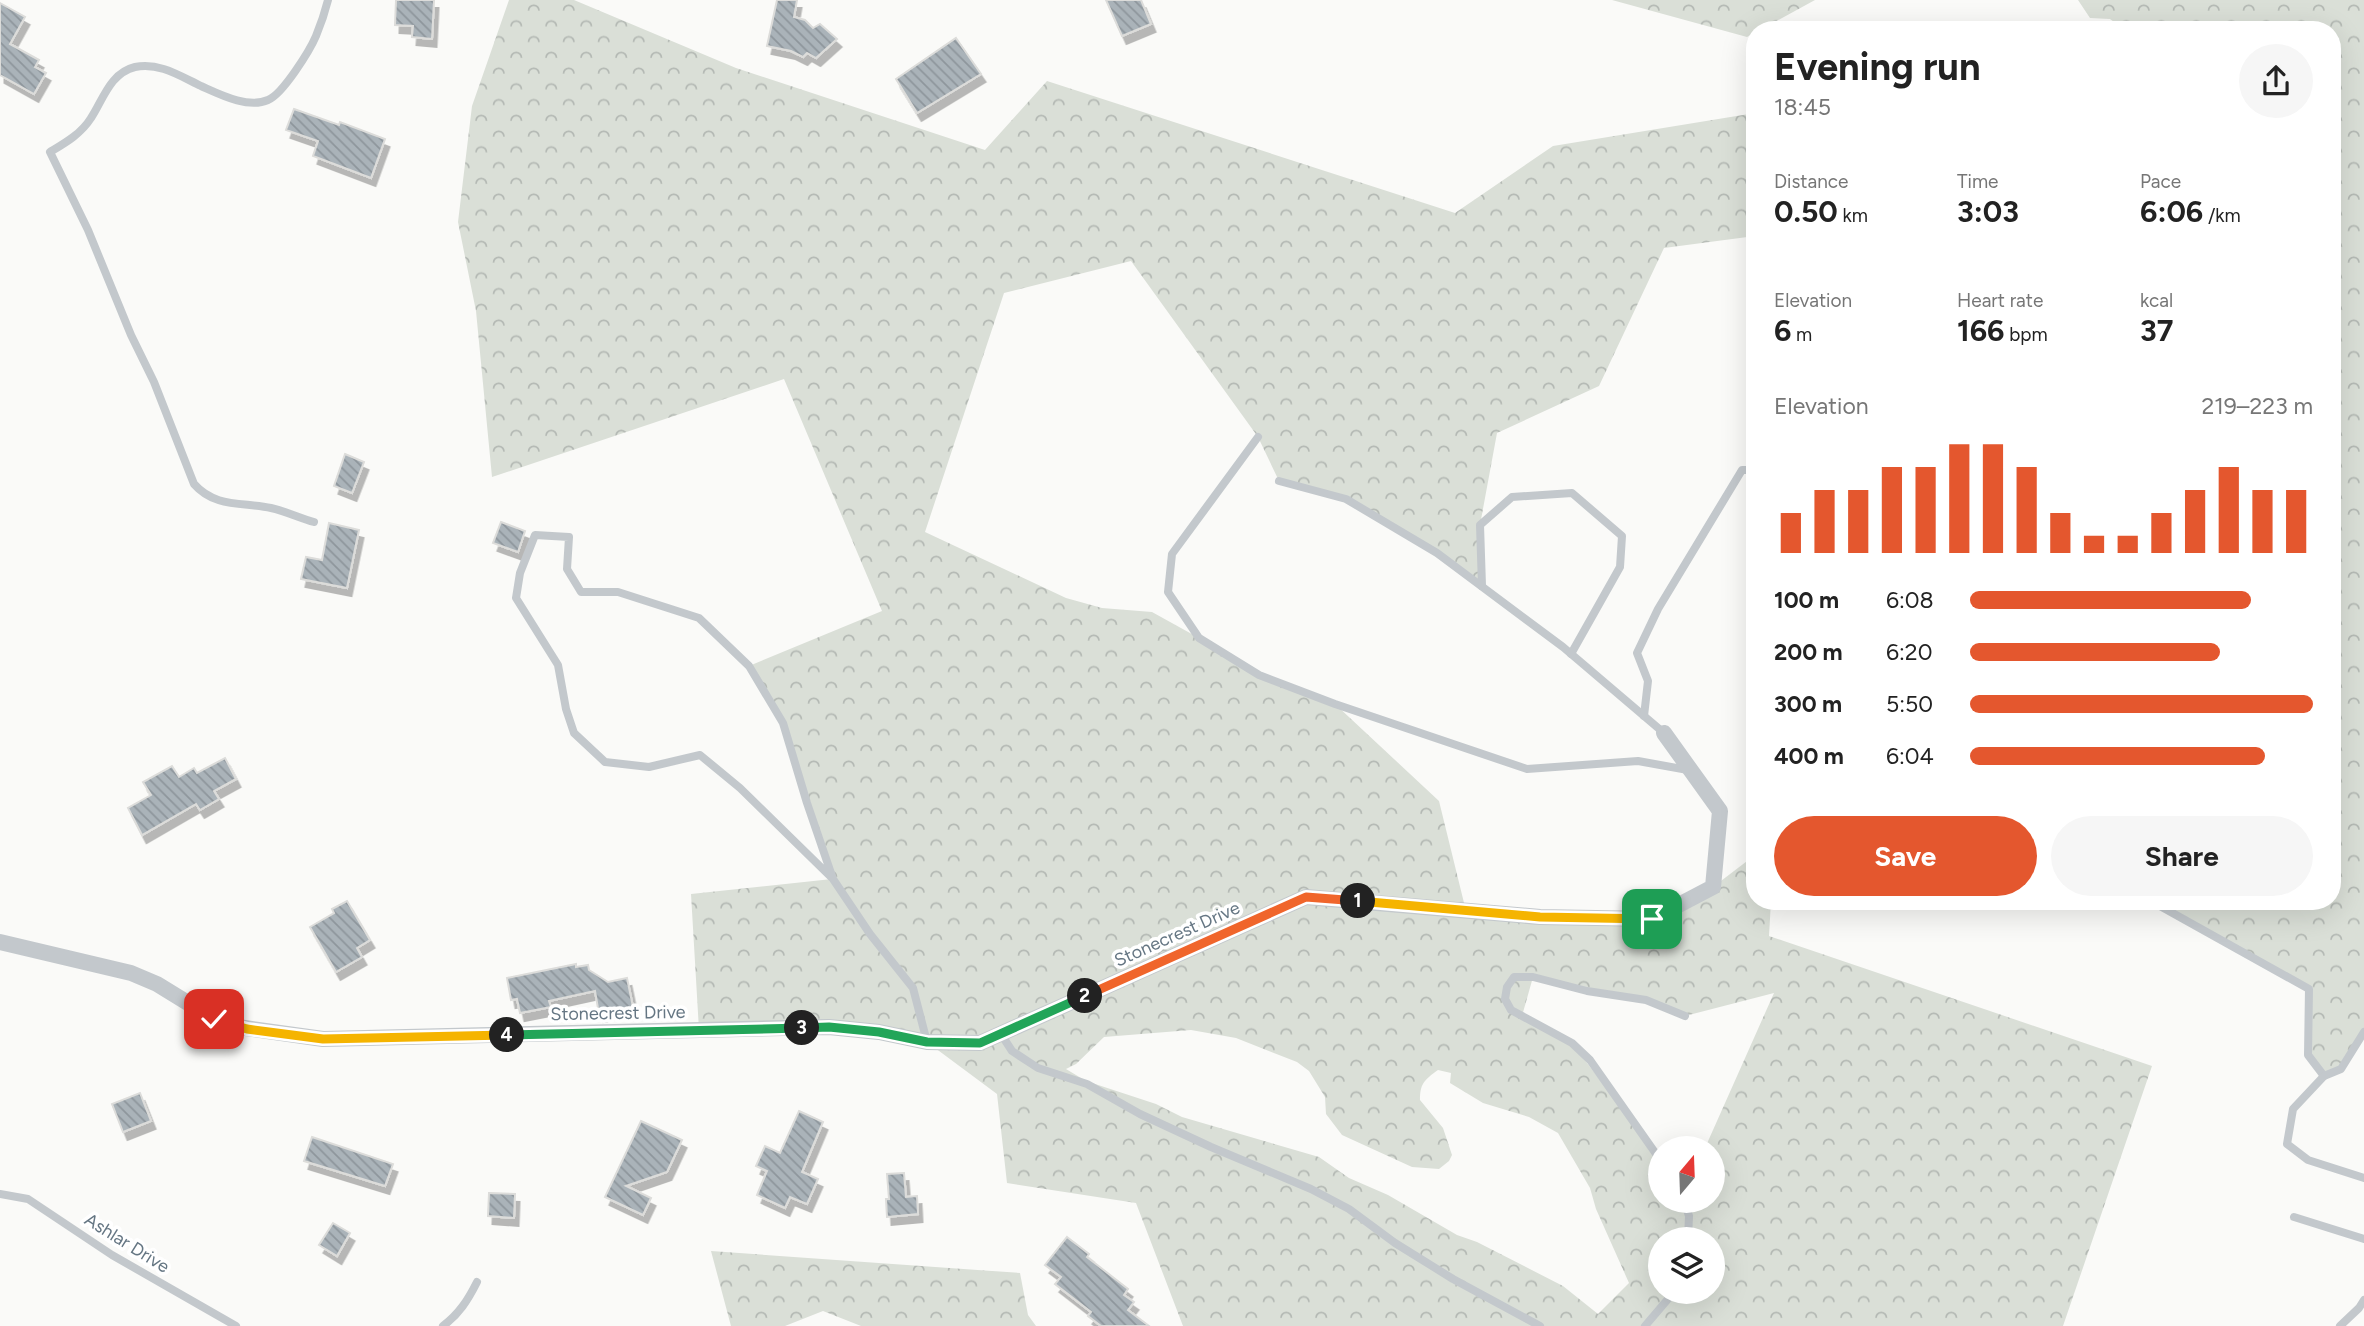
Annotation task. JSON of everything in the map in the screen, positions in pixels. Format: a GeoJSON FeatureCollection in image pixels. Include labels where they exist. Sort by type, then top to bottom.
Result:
{"type":"FeatureCollection","features":[{"type":"Feature","properties":{"kind":"street","name":"Stonecrest Drive"},"geometry":{"type":"LineString","coordinates":[[0,942],[131,973],[157,984],[214,1019],[231,1026],[323,1039],[829,1027],[879,1032],[927,1042],[980,1043],[1306,897],[1540,917],[1652,919],[1713,887],[1720,811],[1664,733]]}},
{"type":"Feature","properties":{"kind":"lane"},"geometry":{"type":"LineString","coordinates":[[314,522],[271,508],[218,502],[203,495],[194,484],[154,382],[131,335],[88,230],[50,152],[68,142],[79,131],[91,118],[112,83],[122,72],[134,67],[166,70],[241,101],[268,100],[283,87],[315,38],[328,0]]}},
{"type":"Feature","properties":{"kind":"lane"},"geometry":{"type":"LineString","coordinates":[[1258,437],[1172,554],[1168,592],[1199,638],[1259,676],[1527,769],[1638,761],[1691,770]]}},
{"type":"Feature","properties":{"kind":"lane"},"geometry":{"type":"LineString","coordinates":[[1644,716],[1647,681],[1637,653],[1658,609],[1741,470],[1746,470]]}},
{"type":"Feature","properties":{"kind":"lane"},"geometry":{"type":"LineString","coordinates":[[1279,481],[1346,499],[1437,553],[1571,654],[1664,733]]}},
{"type":"Feature","properties":{"kind":"lane"},"geometry":{"type":"LineString","coordinates":[[1482,586],[1480,525],[1512,497],[1572,493],[1622,536],[1620,567],[1571,654]]}},
{"type":"Feature","properties":{"kind":"lane"},"geometry":{"type":"LineString","coordinates":[[833,878],[783,723],[749,666],[699,618],[618,592],[581,592],[566,569],[569,537],[535,534],[520,573],[516,598],[558,665],[566,709],[574,733],[605,762],[649,767],[700,755],[740,788],[833,878],[870,934],[913,988],[927,1042]]}},
{"type":"Feature","properties":{"kind":"lane"},"geometry":{"type":"LineString","coordinates":[[2167,910],[2309,989],[2308,1055],[2324,1076]]}},
{"type":"Feature","properties":{"kind":"lane"},"geometry":{"type":"LineString","coordinates":[[1648,1143],[1590,1060],[1572,1043],[1511,1010],[1505,999],[1507,986],[1514,977],[1533,977],[1587,992],[1646,1000],[1685,1016]]}},
{"type":"Feature","properties":{"kind":"lane"},"geometry":{"type":"LineString","coordinates":[[2364,1032],[2341,1069],[2324,1076],[2293,1109],[2287,1144],[2308,1160],[2364,1178]]}},
{"type":"Feature","properties":{"kind":"lane"},"geometry":{"type":"LineString","coordinates":[[1001,1034],[1012,1051],[1038,1068],[1087,1084],[1140,1114],[1199,1142],[1311,1189],[1349,1209],[1395,1244],[1453,1279],[1540,1326]]}},
{"type":"Feature","properties":{"kind":"lane","name":"Ashlar Drive"},"geometry":{"type":"LineString","coordinates":[[0,1194],[28,1199],[112,1255],[236,1326]]}},
{"type":"Feature","properties":{"kind":"lane"},"geometry":{"type":"LineString","coordinates":[[2294,1217],[2364,1238]]}},
{"type":"Feature","properties":{"kind":"lane"},"geometry":{"type":"LineString","coordinates":[[443,1326],[465,1304],[477,1282]]}},
{"type":"Feature","properties":{"kind":"lane"},"geometry":{"type":"LineString","coordinates":[[2340,1326],[2360,1308],[2364,1300]]}},
{"type":"Feature","properties":{"kind":"lane"},"geometry":{"type":"LineString","coordinates":[[1645,1326],[1664,1304]]}},
{"type":"Feature","properties":{"kind":"green space"},"geometry":{"type":"Polygon","coordinates":[[[509,0],[574,0],[736,68],[985,150],[1047,81],[1455,213],[1553,146],[1746,114],[1746,237],[1664,248],[1599,386],[1497,433],[1480,525],[1482,586],[1346,499],[1279,481],[1258,437],[1131,261],[1004,293],[925,532],[1066,598],[1102,608],[1152,612],[1259,675],[1335,704],[1439,801],[1466,911],[1652,919],[1713,887],[1746,862],[1746,910],[1770,910],[1769,936],[2152,1066],[2063,1326],[1183,1326],[1136,1203],[1007,1183],[997,1094],[927,1042],[879,1032],[699,1030],[691,894],[832,879],[783,723],[749,666],[882,611],[784,379],[492,477],[476,311],[458,222],[472,106],[509,0]],[[1533,977],[1522,1016],[1572,1043],[1648,1144],[1648,1213],[1726,1213],[1726,1136],[1710,1136],[1774,993],[1685,1016],[1646,1000],[1533,977]],[[1191,1030],[1104,1037],[1076,1064],[1066,1069],[1086,1081],[1156,1104],[1182,1117],[1319,1157],[1349,1178],[1388,1195],[1457,1235],[1477,1242],[1563,1286],[1598,1314],[1629,1283],[1596,1209],[1590,1188],[1558,1133],[1529,1117],[1483,1103],[1450,1083],[1451,1073],[1438,1070],[1422,1086],[1420,1100],[1443,1128],[1452,1155],[1439,1169],[1412,1167],[1342,1135],[1326,1114],[1325,1097],[1309,1071],[1297,1062],[1236,1038],[1191,1030]]]}},
{"type":"Feature","properties":{"kind":"green space"},"geometry":{"type":"Polygon","coordinates":[[[1612,0],[1815,0],[1776,21],[1746,21],[1746,37],[1612,0]]]}},
{"type":"Feature","properties":{"kind":"green space"},"geometry":{"type":"Polygon","coordinates":[[[2078,0],[2364,0],[2364,1032],[2341,1069],[2324,1076],[2308,1055],[2308,989],[2167,910],[2341,910],[2341,21],[2113,21],[2090,18],[2078,0]]]}},
{"type":"Feature","properties":{"kind":"green space"},"geometry":{"type":"Polygon","coordinates":[[[711,1251],[1020,1273],[1028,1315],[1036,1326],[861,1326],[823,1311],[785,1326],[731,1326],[711,1251]]]}},
{"type":"Feature","properties":{"kind":"building"},"geometry":{"type":"Polygon","coordinates":[[[396,0],[434,0],[432,39],[412,37],[413,26],[395,25],[396,0]]]}},
{"type":"Feature","properties":{"kind":"building"},"geometry":{"type":"Polygon","coordinates":[[[777,0],[797,0],[794,17],[805,20],[813,28],[820,24],[837,39],[816,58],[807,53],[803,57],[791,51],[767,46],[777,0]]]}},
{"type":"Feature","properties":{"kind":"building"},"geometry":{"type":"Polygon","coordinates":[[[1106,0],[1141,0],[1151,24],[1122,36],[1106,0]]]}},
{"type":"Feature","properties":{"kind":"building"},"geometry":{"type":"Polygon","coordinates":[[[0,3],[25,17],[10,44],[39,60],[35,67],[46,73],[34,94],[0,75],[0,3]]]}},
{"type":"Feature","properties":{"kind":"building"},"geometry":{"type":"Polygon","coordinates":[[[956,38],[981,74],[917,113],[896,79],[956,38]]]}},
{"type":"Feature","properties":{"kind":"building"},"geometry":{"type":"Polygon","coordinates":[[[294,109],[385,139],[371,178],[313,156],[318,141],[286,130],[294,109]]]}},
{"type":"Feature","properties":{"kind":"building"},"geometry":{"type":"Polygon","coordinates":[[[345,454],[364,462],[352,493],[334,486],[345,454]]]}},
{"type":"Feature","properties":{"kind":"building"},"geometry":{"type":"Polygon","coordinates":[[[501,522],[525,531],[518,552],[493,543],[501,522]]]}},
{"type":"Feature","properties":{"kind":"building"},"geometry":{"type":"Polygon","coordinates":[[[329,523],[359,530],[347,588],[301,579],[306,557],[322,560],[329,523]]]}},
{"type":"Feature","properties":{"kind":"building"},"geometry":{"type":"Polygon","coordinates":[[[225,758],[236,779],[214,791],[219,799],[200,810],[196,804],[142,835],[128,808],[151,795],[143,782],[172,766],[179,777],[194,768],[197,773],[225,758]]]}},
{"type":"Feature","properties":{"kind":"building"},"geometry":{"type":"Polygon","coordinates":[[[347,901],[370,940],[357,948],[362,957],[336,972],[310,927],[334,913],[332,909],[347,901]]]}},
{"type":"Feature","properties":{"kind":"building"},"geometry":{"type":"Polygon","coordinates":[[[576,964],[576,967],[588,965],[589,970],[608,982],[627,978],[633,1007],[599,1014],[595,991],[549,1001],[551,1007],[520,1013],[517,999],[511,1000],[507,978],[576,964]]]}},
{"type":"Feature","properties":{"kind":"building"},"geometry":{"type":"Polygon","coordinates":[[[140,1093],[151,1121],[123,1132],[112,1104],[140,1093]]]}},
{"type":"Feature","properties":{"kind":"building"},"geometry":{"type":"Polygon","coordinates":[[[799,1111],[823,1122],[802,1172],[818,1179],[807,1204],[790,1197],[785,1208],[757,1195],[767,1171],[756,1166],[765,1146],[780,1153],[799,1111]]]}},
{"type":"Feature","properties":{"kind":"building"},"geometry":{"type":"Polygon","coordinates":[[[641,1121],[682,1140],[667,1172],[626,1186],[651,1198],[643,1215],[605,1197],[641,1121]]]}},
{"type":"Feature","properties":{"kind":"building"},"geometry":{"type":"Polygon","coordinates":[[[312,1137],[393,1164],[385,1186],[304,1161],[312,1137]]]}},
{"type":"Feature","properties":{"kind":"building"},"geometry":{"type":"Polygon","coordinates":[[[904,1173],[906,1197],[917,1196],[918,1214],[887,1217],[887,1174],[904,1173]]]}},
{"type":"Feature","properties":{"kind":"building"},"geometry":{"type":"Polygon","coordinates":[[[489,1193],[515,1194],[514,1218],[488,1216],[489,1193]]]}},
{"type":"Feature","properties":{"kind":"building"},"geometry":{"type":"Polygon","coordinates":[[[333,1223],[350,1233],[337,1256],[319,1245],[333,1223]]]}},
{"type":"Feature","properties":{"kind":"building"},"geometry":{"type":"Polygon","coordinates":[[[1067,1237],[1089,1254],[1087,1257],[1128,1289],[1124,1295],[1134,1302],[1128,1310],[1149,1326],[1101,1326],[1088,1316],[1091,1312],[1055,1284],[1061,1277],[1045,1265],[1067,1237]]]}},
{"type":"Feature","properties":{"kind":"route"},"geometry":{"type":"LineString","coordinates":[[214,1019],[247,1029],[323,1039],[829,1027],[879,1032],[927,1042],[980,1043],[1306,897],[1540,917],[1652,919]]}}]}
